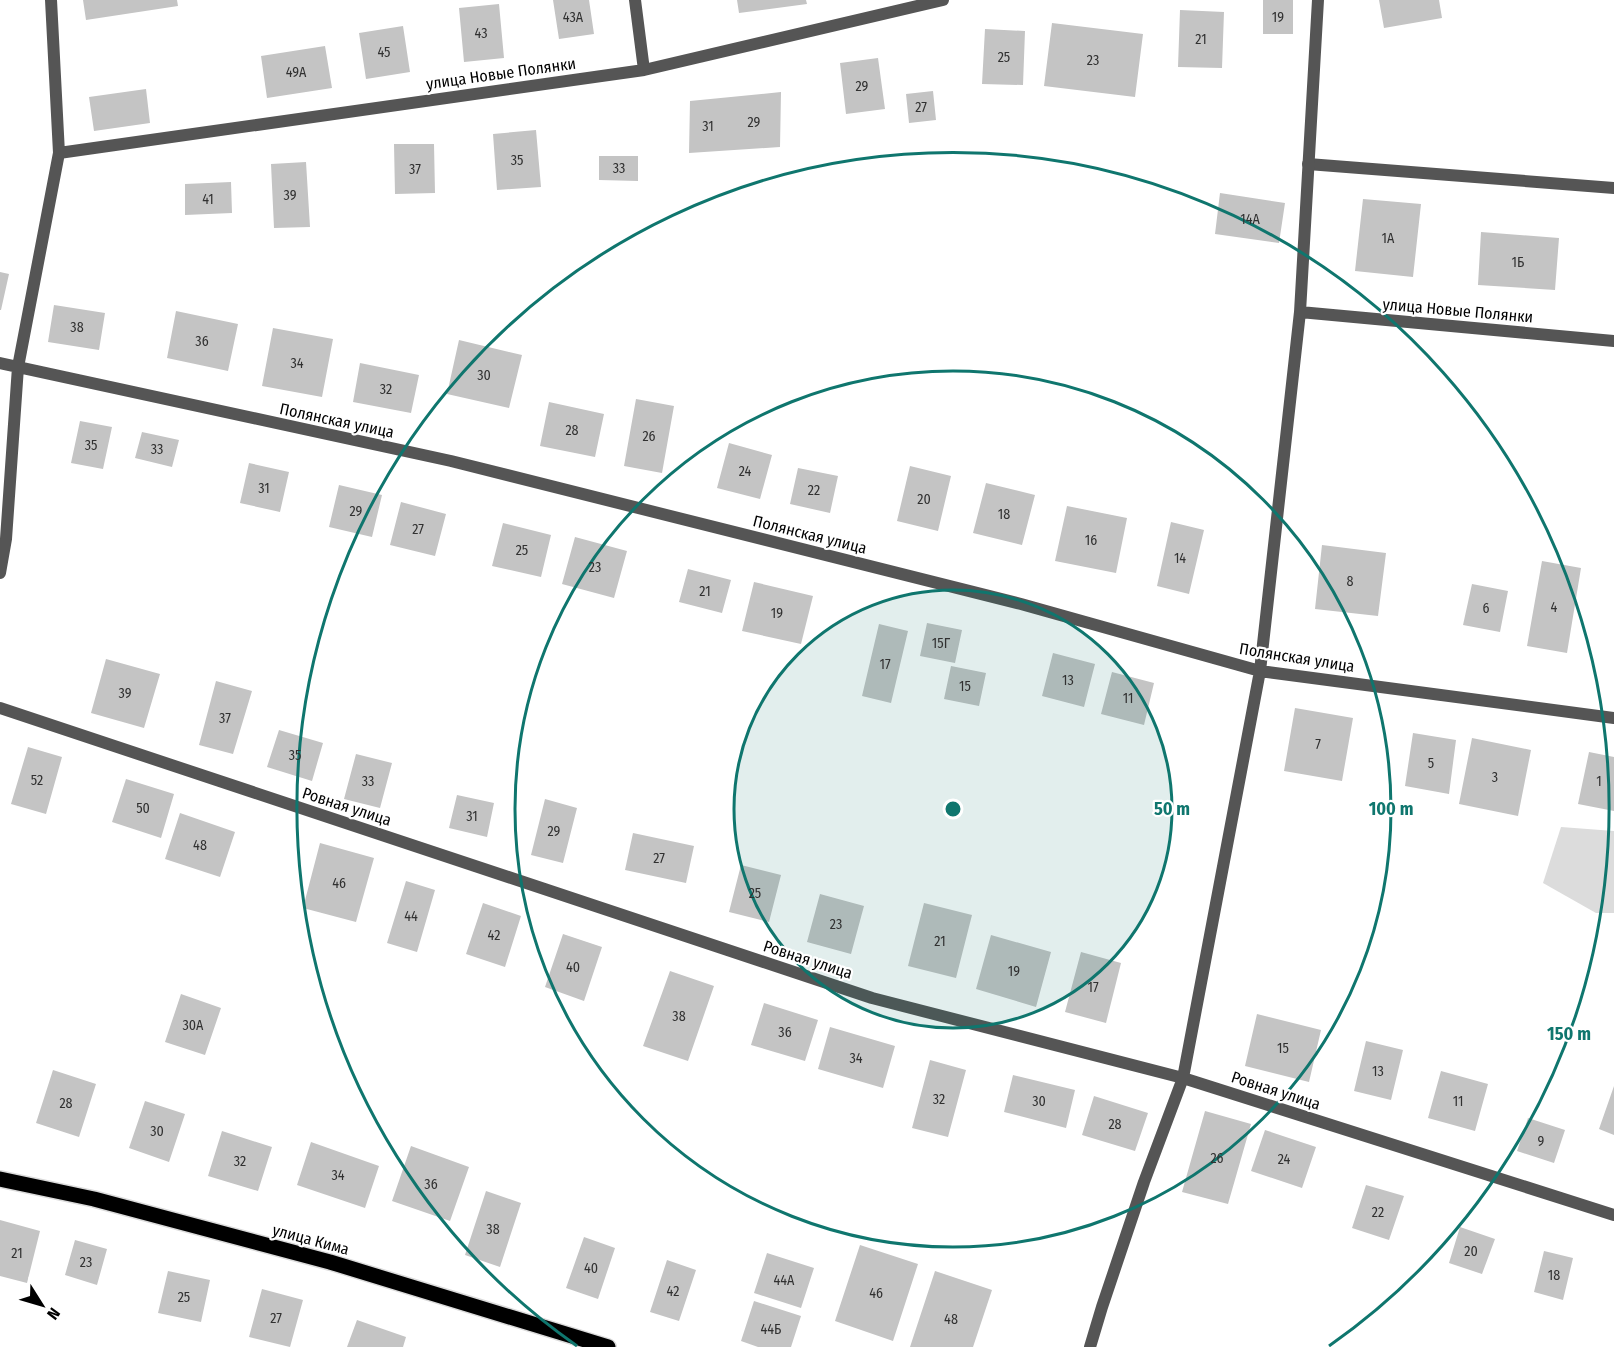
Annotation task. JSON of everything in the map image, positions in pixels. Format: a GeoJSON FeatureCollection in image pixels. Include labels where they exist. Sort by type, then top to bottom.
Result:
{"type":"FeatureCollection","features":[{"type":"Feature","properties":{"kind":"main road","name":"улица Кима"},"geometry":{"type":"LineString","coordinates":[[0,1179],[94,1199],[330,1262],[608,1347]]}},
{"type":"Feature","properties":{"kind":"street"},"geometry":{"type":"LineString","coordinates":[[0,573],[6,539],[18,367],[59,153],[51,0]]}},
{"type":"Feature","properties":{"kind":"street"},"geometry":{"type":"LineString","coordinates":[[635,0],[644,70]]}},
{"type":"Feature","properties":{"kind":"street","name":"улица Новые Полянки"},"geometry":{"type":"LineString","coordinates":[[59,153],[644,70],[943,0]]}},
{"type":"Feature","properties":{"kind":"street"},"geometry":{"type":"LineString","coordinates":[[1090,1347],[1137,1205],[1183,1078],[1260,671],[1300,312],[1318,0]]}},
{"type":"Feature","properties":{"kind":"street"},"geometry":{"type":"LineString","coordinates":[[1308,164],[1614,188]]}},
{"type":"Feature","properties":{"kind":"street","name":"улица Новые Полянки"},"geometry":{"type":"LineString","coordinates":[[1300,312],[1614,341]]}},
{"type":"Feature","properties":{"kind":"street","name":"Полянская улица"},"geometry":{"type":"LineString","coordinates":[[0,363],[451,461],[1021,604],[1260,671],[1614,718]]}},
{"type":"Feature","properties":{"kind":"street","name":"Ровная улица"},"geometry":{"type":"LineString","coordinates":[[0,708],[872,998],[1183,1078],[1614,1215]]}},
{"type":"Feature","properties":{"kind":"shaded area"},"geometry":{"type":"Polygon","coordinates":[[[1561,827],[1614,831],[1614,913],[1596,913],[1543,883],[1561,827]]]}},
{"type":"Feature","properties":{"kind":"building"},"geometry":{"type":"Polygon","coordinates":[[[83,0],[177,0],[178,6],[86,20],[83,0]]]}},
{"type":"Feature","properties":{"kind":"building"},"geometry":{"type":"Polygon","coordinates":[[[553,0],[589,0],[594,34],[559,39],[553,0]]]}},
{"type":"Feature","properties":{"kind":"building"},"geometry":{"type":"Polygon","coordinates":[[[737,0],[806,0],[807,4],[739,13],[737,0]]]}},
{"type":"Feature","properties":{"kind":"building"},"geometry":{"type":"Polygon","coordinates":[[[1263,0],[1293,0],[1293,34],[1263,34],[1263,0]]]}},
{"type":"Feature","properties":{"kind":"building"},"geometry":{"type":"Polygon","coordinates":[[[1379,0],[1439,0],[1442,18],[1384,28],[1379,0]]]}},
{"type":"Feature","properties":{"kind":"building"},"geometry":{"type":"Polygon","coordinates":[[[499,4],[504,58],[464,62],[459,8],[499,4]]]}},
{"type":"Feature","properties":{"kind":"building"},"geometry":{"type":"Polygon","coordinates":[[[1180,10],[1224,12],[1222,68],[1178,67],[1180,10]]]}},
{"type":"Feature","properties":{"kind":"building"},"geometry":{"type":"Polygon","coordinates":[[[1052,23],[1143,34],[1135,97],[1044,86],[1052,23]]]}},
{"type":"Feature","properties":{"kind":"building"},"geometry":{"type":"Polygon","coordinates":[[[403,26],[410,72],[366,79],[359,33],[403,26]]]}},
{"type":"Feature","properties":{"kind":"building"},"geometry":{"type":"Polygon","coordinates":[[[985,29],[1025,31],[1023,85],[982,84],[985,29]]]}},
{"type":"Feature","properties":{"kind":"building"},"geometry":{"type":"Polygon","coordinates":[[[325,46],[332,88],[267,98],[261,56],[325,46]]]}},
{"type":"Feature","properties":{"kind":"building"},"geometry":{"type":"Polygon","coordinates":[[[878,58],[885,109],[846,114],[840,63],[878,58]]]}},
{"type":"Feature","properties":{"kind":"building"},"geometry":{"type":"Polygon","coordinates":[[[146,89],[150,123],[94,131],[89,97],[146,89]]]}},
{"type":"Feature","properties":{"kind":"building"},"geometry":{"type":"Polygon","coordinates":[[[933,91],[936,120],[909,123],[906,94],[933,91]]]}},
{"type":"Feature","properties":{"kind":"building"},"geometry":{"type":"Polygon","coordinates":[[[781,92],[780,147],[689,153],[690,101],[781,92]]]}},
{"type":"Feature","properties":{"kind":"building"},"geometry":{"type":"Polygon","coordinates":[[[536,130],[541,187],[497,190],[493,134],[536,130]]]}},
{"type":"Feature","properties":{"kind":"building"},"geometry":{"type":"Polygon","coordinates":[[[394,144],[434,144],[435,193],[395,194],[394,144]]]}},
{"type":"Feature","properties":{"kind":"building"},"geometry":{"type":"Polygon","coordinates":[[[599,156],[638,156],[638,181],[599,180],[599,156]]]}},
{"type":"Feature","properties":{"kind":"building"},"geometry":{"type":"Polygon","coordinates":[[[306,162],[310,227],[274,228],[271,164],[306,162]]]}},
{"type":"Feature","properties":{"kind":"building"},"geometry":{"type":"Polygon","coordinates":[[[231,182],[232,213],[185,215],[185,184],[231,182]]]}},
{"type":"Feature","properties":{"kind":"building"},"geometry":{"type":"Polygon","coordinates":[[[1220,193],[1285,203],[1279,243],[1215,234],[1220,193]]]}},
{"type":"Feature","properties":{"kind":"building"},"geometry":{"type":"Polygon","coordinates":[[[1363,199],[1421,204],[1413,277],[1355,271],[1363,199]]]}},
{"type":"Feature","properties":{"kind":"building"},"geometry":{"type":"Polygon","coordinates":[[[1481,232],[1559,238],[1555,290],[1478,285],[1481,232]]]}},
{"type":"Feature","properties":{"kind":"building"},"geometry":{"type":"Polygon","coordinates":[[[0,272],[9,274],[1,310],[0,310],[0,272]]]}},
{"type":"Feature","properties":{"kind":"building"},"geometry":{"type":"Polygon","coordinates":[[[54,305],[105,313],[99,350],[48,342],[54,305]]]}},
{"type":"Feature","properties":{"kind":"building"},"geometry":{"type":"Polygon","coordinates":[[[176,311],[238,324],[228,371],[167,358],[176,311]]]}},
{"type":"Feature","properties":{"kind":"building"},"geometry":{"type":"Polygon","coordinates":[[[273,328],[333,339],[322,397],[262,386],[273,328]]]}},
{"type":"Feature","properties":{"kind":"building"},"geometry":{"type":"Polygon","coordinates":[[[459,340],[522,355],[509,408],[447,394],[459,340]]]}},
{"type":"Feature","properties":{"kind":"building"},"geometry":{"type":"Polygon","coordinates":[[[360,363],[419,375],[411,413],[353,402],[360,363]]]}},
{"type":"Feature","properties":{"kind":"building"},"geometry":{"type":"Polygon","coordinates":[[[636,399],[674,406],[662,473],[624,466],[636,399]]]}},
{"type":"Feature","properties":{"kind":"building"},"geometry":{"type":"Polygon","coordinates":[[[549,402],[604,414],[595,457],[540,446],[549,402]]]}},
{"type":"Feature","properties":{"kind":"building"},"geometry":{"type":"Polygon","coordinates":[[[80,421],[112,427],[103,469],[71,463],[80,421]]]}},
{"type":"Feature","properties":{"kind":"building"},"geometry":{"type":"Polygon","coordinates":[[[142,432],[179,440],[172,467],[135,458],[142,432]]]}},
{"type":"Feature","properties":{"kind":"building"},"geometry":{"type":"Polygon","coordinates":[[[729,443],[772,455],[760,499],[717,488],[729,443]]]}},
{"type":"Feature","properties":{"kind":"building"},"geometry":{"type":"Polygon","coordinates":[[[249,463],[289,472],[280,512],[240,503],[249,463]]]}},
{"type":"Feature","properties":{"kind":"building"},"geometry":{"type":"Polygon","coordinates":[[[910,466],[951,476],[938,531],[897,521],[910,466]]]}},
{"type":"Feature","properties":{"kind":"building"},"geometry":{"type":"Polygon","coordinates":[[[798,468],[838,476],[830,513],[790,504],[798,468]]]}},
{"type":"Feature","properties":{"kind":"building"},"geometry":{"type":"Polygon","coordinates":[[[986,483],[1035,495],[1022,545],[973,533],[986,483]]]}},
{"type":"Feature","properties":{"kind":"building"},"geometry":{"type":"Polygon","coordinates":[[[339,485],[382,495],[372,537],[329,527],[339,485]]]}},
{"type":"Feature","properties":{"kind":"building"},"geometry":{"type":"Polygon","coordinates":[[[401,502],[446,514],[435,556],[390,545],[401,502]]]}},
{"type":"Feature","properties":{"kind":"building"},"geometry":{"type":"Polygon","coordinates":[[[1067,506],[1127,518],[1116,573],[1055,561],[1067,506]]]}},
{"type":"Feature","properties":{"kind":"building"},"geometry":{"type":"Polygon","coordinates":[[[1171,522],[1204,530],[1189,594],[1157,586],[1171,522]]]}},
{"type":"Feature","properties":{"kind":"building"},"geometry":{"type":"Polygon","coordinates":[[[503,523],[551,535],[541,577],[492,566],[503,523]]]}},
{"type":"Feature","properties":{"kind":"building"},"geometry":{"type":"Polygon","coordinates":[[[575,537],[627,551],[614,598],[562,584],[575,537]]]}},
{"type":"Feature","properties":{"kind":"building"},"geometry":{"type":"Polygon","coordinates":[[[1322,545],[1386,553],[1378,616],[1315,609],[1322,545]]]}},
{"type":"Feature","properties":{"kind":"building"},"geometry":{"type":"Polygon","coordinates":[[[1542,561],[1581,568],[1567,653],[1527,646],[1542,561]]]}},
{"type":"Feature","properties":{"kind":"building"},"geometry":{"type":"Polygon","coordinates":[[[688,569],[731,580],[722,613],[679,602],[688,569]]]}},
{"type":"Feature","properties":{"kind":"building"},"geometry":{"type":"Polygon","coordinates":[[[754,582],[813,596],[801,644],[742,631],[754,582]]]}},
{"type":"Feature","properties":{"kind":"building"},"geometry":{"type":"Polygon","coordinates":[[[1472,584],[1508,591],[1500,632],[1463,625],[1472,584]]]}},
{"type":"Feature","properties":{"kind":"building"},"geometry":{"type":"Polygon","coordinates":[[[927,623],[962,630],[955,663],[920,656],[927,623]]]}},
{"type":"Feature","properties":{"kind":"building"},"geometry":{"type":"Polygon","coordinates":[[[879,624],[908,631],[891,703],[862,696],[879,624]]]}},
{"type":"Feature","properties":{"kind":"building"},"geometry":{"type":"Polygon","coordinates":[[[1053,653],[1095,664],[1084,707],[1042,696],[1053,653]]]}},
{"type":"Feature","properties":{"kind":"building"},"geometry":{"type":"Polygon","coordinates":[[[106,659],[160,674],[144,728],[91,713],[106,659]]]}},
{"type":"Feature","properties":{"kind":"building"},"geometry":{"type":"Polygon","coordinates":[[[951,666],[986,673],[979,706],[944,699],[951,666]]]}},
{"type":"Feature","properties":{"kind":"building"},"geometry":{"type":"Polygon","coordinates":[[[1112,672],[1154,683],[1144,725],[1101,714],[1112,672]]]}},
{"type":"Feature","properties":{"kind":"building"},"geometry":{"type":"Polygon","coordinates":[[[216,681],[252,691],[233,754],[199,745],[216,681]]]}},
{"type":"Feature","properties":{"kind":"building"},"geometry":{"type":"Polygon","coordinates":[[[1295,708],[1353,718],[1342,781],[1284,771],[1295,708]]]}},
{"type":"Feature","properties":{"kind":"building"},"geometry":{"type":"Polygon","coordinates":[[[279,730],[323,743],[312,781],[267,767],[279,730]]]}},
{"type":"Feature","properties":{"kind":"building"},"geometry":{"type":"Polygon","coordinates":[[[1413,733],[1456,740],[1449,794],[1405,786],[1413,733]]]}},
{"type":"Feature","properties":{"kind":"building"},"geometry":{"type":"Polygon","coordinates":[[[1472,738],[1531,750],[1518,816],[1459,804],[1472,738]]]}},
{"type":"Feature","properties":{"kind":"building"},"geometry":{"type":"Polygon","coordinates":[[[28,747],[62,757],[46,814],[11,804],[28,747]]]}},
{"type":"Feature","properties":{"kind":"building"},"geometry":{"type":"Polygon","coordinates":[[[1589,752],[1614,757],[1614,811],[1578,804],[1589,752]]]}},
{"type":"Feature","properties":{"kind":"building"},"geometry":{"type":"Polygon","coordinates":[[[356,754],[392,763],[380,808],[344,799],[356,754]]]}},
{"type":"Feature","properties":{"kind":"building"},"geometry":{"type":"Polygon","coordinates":[[[126,779],[174,794],[161,838],[112,822],[126,779]]]}},
{"type":"Feature","properties":{"kind":"building"},"geometry":{"type":"Polygon","coordinates":[[[457,795],[494,803],[487,837],[449,828],[457,795]]]}},
{"type":"Feature","properties":{"kind":"building"},"geometry":{"type":"Polygon","coordinates":[[[545,799],[577,808],[563,863],[531,855],[545,799]]]}},
{"type":"Feature","properties":{"kind":"building"},"geometry":{"type":"Polygon","coordinates":[[[180,813],[235,832],[220,877],[165,859],[180,813]]]}},
{"type":"Feature","properties":{"kind":"building"},"geometry":{"type":"Polygon","coordinates":[[[633,833],[694,846],[686,883],[625,870],[633,833]]]}},
{"type":"Feature","properties":{"kind":"building"},"geometry":{"type":"Polygon","coordinates":[[[320,843],[374,858],[356,922],[303,908],[320,843]]]}},
{"type":"Feature","properties":{"kind":"building"},"geometry":{"type":"Polygon","coordinates":[[[741,865],[781,875],[769,922],[729,912],[741,865]]]}},
{"type":"Feature","properties":{"kind":"building"},"geometry":{"type":"Polygon","coordinates":[[[406,881],[435,890],[417,952],[387,943],[406,881]]]}},
{"type":"Feature","properties":{"kind":"building"},"geometry":{"type":"Polygon","coordinates":[[[820,894],[864,906],[851,954],[807,942],[820,894]]]}},
{"type":"Feature","properties":{"kind":"building"},"geometry":{"type":"Polygon","coordinates":[[[483,903],[521,916],[505,967],[466,954],[483,903]]]}},
{"type":"Feature","properties":{"kind":"building"},"geometry":{"type":"Polygon","coordinates":[[[924,903],[972,915],[956,978],[908,966],[924,903]]]}},
{"type":"Feature","properties":{"kind":"building"},"geometry":{"type":"Polygon","coordinates":[[[563,934],[602,947],[584,1001],[545,987],[563,934]]]}},
{"type":"Feature","properties":{"kind":"building"},"geometry":{"type":"Polygon","coordinates":[[[991,935],[1051,952],[1036,1007],[976,989],[991,935]]]}},
{"type":"Feature","properties":{"kind":"building"},"geometry":{"type":"Polygon","coordinates":[[[1081,952],[1121,963],[1106,1023],[1065,1012],[1081,952]]]}},
{"type":"Feature","properties":{"kind":"building"},"geometry":{"type":"Polygon","coordinates":[[[670,971],[714,986],[688,1061],[643,1046],[670,971]]]}},
{"type":"Feature","properties":{"kind":"building"},"geometry":{"type":"Polygon","coordinates":[[[181,994],[221,1008],[205,1055],[165,1042],[181,994]]]}},
{"type":"Feature","properties":{"kind":"building"},"geometry":{"type":"Polygon","coordinates":[[[764,1003],[818,1020],[805,1061],[751,1045],[764,1003]]]}},
{"type":"Feature","properties":{"kind":"building"},"geometry":{"type":"Polygon","coordinates":[[[1257,1014],[1321,1030],[1309,1082],[1245,1066],[1257,1014]]]}},
{"type":"Feature","properties":{"kind":"building"},"geometry":{"type":"Polygon","coordinates":[[[830,1027],[895,1046],[883,1088],[818,1069],[830,1027]]]}},
{"type":"Feature","properties":{"kind":"building"},"geometry":{"type":"Polygon","coordinates":[[[1366,1041],[1403,1050],[1391,1100],[1354,1091],[1366,1041]]]}},
{"type":"Feature","properties":{"kind":"building"},"geometry":{"type":"Polygon","coordinates":[[[930,1060],[966,1070],[948,1137],[912,1128],[930,1060]]]}},
{"type":"Feature","properties":{"kind":"building"},"geometry":{"type":"Polygon","coordinates":[[[53,1070],[96,1084],[79,1137],[36,1123],[53,1070]]]}},
{"type":"Feature","properties":{"kind":"building"},"geometry":{"type":"Polygon","coordinates":[[[1441,1071],[1488,1084],[1475,1131],[1428,1118],[1441,1071]]]}},
{"type":"Feature","properties":{"kind":"building"},"geometry":{"type":"Polygon","coordinates":[[[1013,1075],[1075,1090],[1066,1128],[1004,1112],[1013,1075]]]}},
{"type":"Feature","properties":{"kind":"building"},"geometry":{"type":"Polygon","coordinates":[[[1614,1086],[1614,1135],[1599,1129],[1614,1086]]]}},
{"type":"Feature","properties":{"kind":"building"},"geometry":{"type":"Polygon","coordinates":[[[1094,1096],[1148,1113],[1135,1151],[1082,1135],[1094,1096]]]}},
{"type":"Feature","properties":{"kind":"building"},"geometry":{"type":"Polygon","coordinates":[[[145,1101],[185,1114],[169,1162],[129,1148],[145,1101]]]}},
{"type":"Feature","properties":{"kind":"building"},"geometry":{"type":"Polygon","coordinates":[[[1205,1111],[1251,1124],[1228,1204],[1182,1192],[1205,1111]]]}},
{"type":"Feature","properties":{"kind":"building"},"geometry":{"type":"Polygon","coordinates":[[[1528,1118],[1565,1130],[1554,1163],[1517,1151],[1528,1118]]]}},
{"type":"Feature","properties":{"kind":"building"},"geometry":{"type":"Polygon","coordinates":[[[1265,1130],[1316,1147],[1302,1188],[1251,1171],[1265,1130]]]}},
{"type":"Feature","properties":{"kind":"building"},"geometry":{"type":"Polygon","coordinates":[[[222,1131],[272,1147],[258,1191],[208,1176],[222,1131]]]}},
{"type":"Feature","properties":{"kind":"building"},"geometry":{"type":"Polygon","coordinates":[[[311,1142],[379,1166],[365,1208],[297,1185],[311,1142]]]}},
{"type":"Feature","properties":{"kind":"building"},"geometry":{"type":"Polygon","coordinates":[[[411,1146],[469,1167],[450,1221],[392,1201],[411,1146]]]}},
{"type":"Feature","properties":{"kind":"building"},"geometry":{"type":"Polygon","coordinates":[[[1366,1185],[1404,1196],[1389,1240],[1352,1228],[1366,1185]]]}},
{"type":"Feature","properties":{"kind":"building"},"geometry":{"type":"Polygon","coordinates":[[[486,1191],[521,1203],[500,1267],[465,1255],[486,1191]]]}},
{"type":"Feature","properties":{"kind":"building"},"geometry":{"type":"Polygon","coordinates":[[[0,1220],[40,1231],[27,1283],[0,1276],[0,1220]]]}},
{"type":"Feature","properties":{"kind":"building"},"geometry":{"type":"Polygon","coordinates":[[[1460,1227],[1495,1239],[1482,1274],[1449,1263],[1460,1227]]]}},
{"type":"Feature","properties":{"kind":"building"},"geometry":{"type":"Polygon","coordinates":[[[584,1237],[615,1248],[598,1299],[566,1288],[584,1237]]]}},
{"type":"Feature","properties":{"kind":"building"},"geometry":{"type":"Polygon","coordinates":[[[75,1240],[107,1249],[97,1285],[65,1275],[75,1240]]]}},
{"type":"Feature","properties":{"kind":"building"},"geometry":{"type":"Polygon","coordinates":[[[860,1245],[918,1264],[893,1341],[835,1321],[860,1245]]]}},
{"type":"Feature","properties":{"kind":"building"},"geometry":{"type":"Polygon","coordinates":[[[1544,1251],[1573,1258],[1563,1300],[1534,1292],[1544,1251]]]}},
{"type":"Feature","properties":{"kind":"building"},"geometry":{"type":"Polygon","coordinates":[[[767,1253],[814,1268],[801,1308],[754,1293],[767,1253]]]}},
{"type":"Feature","properties":{"kind":"building"},"geometry":{"type":"Polygon","coordinates":[[[667,1260],[696,1270],[679,1321],[650,1312],[667,1260]]]}},
{"type":"Feature","properties":{"kind":"building"},"geometry":{"type":"Polygon","coordinates":[[[168,1271],[210,1280],[201,1322],[158,1313],[168,1271]]]}},
{"type":"Feature","properties":{"kind":"building"},"geometry":{"type":"Polygon","coordinates":[[[935,1271],[992,1290],[973,1347],[910,1347],[935,1271]]]}},
{"type":"Feature","properties":{"kind":"building"},"geometry":{"type":"Polygon","coordinates":[[[262,1289],[303,1300],[290,1347],[249,1337],[262,1289]]]}},
{"type":"Feature","properties":{"kind":"building"},"geometry":{"type":"Polygon","coordinates":[[[754,1301],[801,1316],[791,1347],[758,1347],[741,1341],[754,1301]]]}},
{"type":"Feature","properties":{"kind":"building"},"geometry":{"type":"Polygon","coordinates":[[[357,1320],[406,1337],[403,1347],[347,1347],[357,1320]]]}}]}
